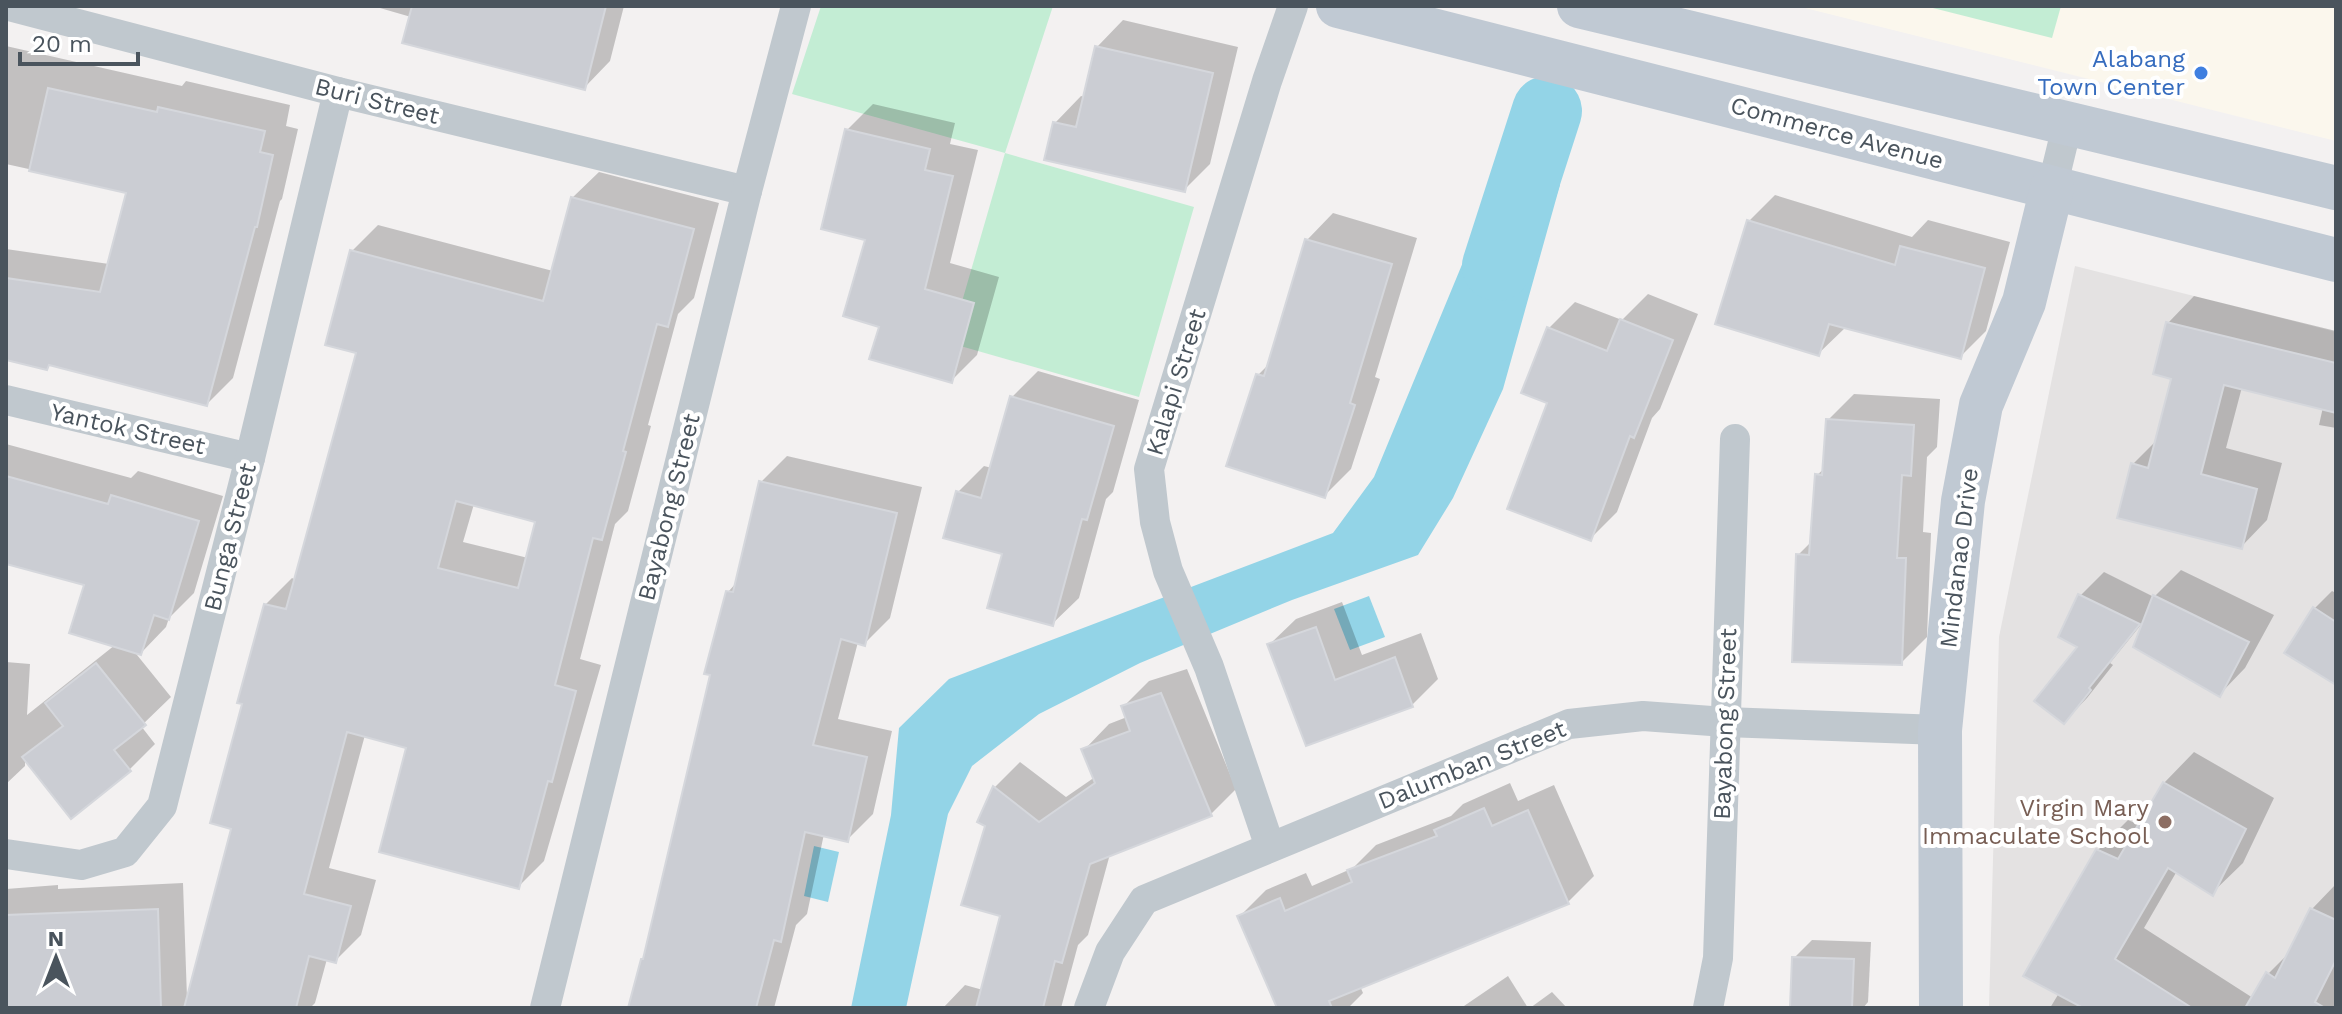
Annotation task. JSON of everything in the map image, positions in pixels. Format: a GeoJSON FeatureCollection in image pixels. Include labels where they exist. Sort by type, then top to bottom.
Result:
{"type":"FeatureCollection","features":[{"type":"Feature","properties":{"kind":"main road","name":"Commerce Avenue"},"geometry":{"type":"LineString","coordinates":[[1338,6],[1428,17],[2052,188],[2336,260]]}},
{"type":"Feature","properties":{"kind":"main road"},"geometry":{"type":"LineString","coordinates":[[1579,6],[2336,188]]}},
{"type":"Feature","properties":{"kind":"main road","name":"Mindanao Drive"},"geometry":{"type":"LineString","coordinates":[[1941,1008],[1940,730],[1963,501],[1981,405],[2024,302],[2052,188]]}},
{"type":"Feature","properties":{"kind":"street","name":"Buri Street"},"geometry":{"type":"LineString","coordinates":[[9,6],[338,92],[747,191]]}},
{"type":"Feature","properties":{"kind":"street","name":"Bayabong Street"},"geometry":{"type":"LineString","coordinates":[[545,1008],[747,191],[796,6]]}},
{"type":"Feature","properties":{"kind":"street","name":"Kalapi Street"},"geometry":{"type":"LineString","coordinates":[[1270,847],[1209,667],[1168,571],[1155,522],[1149,469],[1267,81],[1293,6]]}},
{"type":"Feature","properties":{"kind":"street","name":"Bunga Street"},"geometry":{"type":"LineString","coordinates":[[6,854],[81,865],[96,861],[125,852],[162,806],[338,92]]}},
{"type":"Feature","properties":{"kind":"street","name":"Mindanao Drive"},"geometry":{"type":"LineString","coordinates":[[2052,188],[2068,122]]}},
{"type":"Feature","properties":{"kind":"street","name":"Yantok Street"},"geometry":{"type":"LineString","coordinates":[[6,400],[250,458]]}},
{"type":"Feature","properties":{"kind":"street","name":"Bayabong Street"},"geometry":{"type":"LineString","coordinates":[[1708,1008],[1718,958],[1735,439]]}},
{"type":"Feature","properties":{"kind":"street","name":"Dalumban Street"},"geometry":{"type":"LineString","coordinates":[[1089,1008],[1110,952],[1144,900],[1569,724],[1643,716],[1940,730]]}},
{"type":"Feature","properties":{"kind":"shaded area","name":"Alabang Town Center"},"geometry":{"type":"Polygon","coordinates":[[[1797,6],[2336,6],[2336,141],[1797,6]]]}},
{"type":"Feature","properties":{"kind":"shaded area","name":"Virgin Mary Immaculate School"},"geometry":{"type":"Polygon","coordinates":[[[2075,266],[2336,332],[2336,1008],[1989,1008],[1999,637],[2075,266]]]}},
{"type":"Feature","properties":{"kind":"green space"},"geometry":{"type":"Polygon","coordinates":[[[821,6],[1053,6],[1005,153],[792,94],[821,6]]]}},
{"type":"Feature","properties":{"kind":"green space"},"geometry":{"type":"Polygon","coordinates":[[[1925,6],[2061,6],[2052,38],[1925,6]]]}},
{"type":"Feature","properties":{"kind":"green space"},"geometry":{"type":"Polygon","coordinates":[[[1005,153],[1194,207],[1139,397],[950,343],[1005,153]]]}},
{"type":"Feature","properties":{"kind":"water"},"geometry":{"type":"Polygon","coordinates":[[[1502,168],[1560,185],[1503,389],[1453,498],[1418,555],[1292,600],[1140,663],[1039,714],[972,766],[948,814],[906,1008],[851,1008],[891,815],[899,728],[949,679],[1333,533],[1374,477],[1502,168]]]}},
{"type":"Feature","properties":{"kind":"water"},"geometry":{"type":"Polygon","coordinates":[[[1369,596],[1385,637],[1350,650],[1334,609],[1369,596]]]}},
{"type":"Feature","properties":{"kind":"water"},"geometry":{"type":"Polygon","coordinates":[[[814,846],[839,852],[828,902],[804,896],[814,846]]]}},
{"type":"Feature","properties":{"kind":"building"},"geometry":{"type":"Polygon","coordinates":[[[412,6],[606,6],[585,90],[402,43],[412,6]]]}},
{"type":"Feature","properties":{"kind":"building"},"geometry":{"type":"Polygon","coordinates":[[[1095,46],[1213,73],[1185,192],[1044,160],[1053,122],[1076,127],[1095,46]]]}},
{"type":"Feature","properties":{"kind":"building"},"geometry":{"type":"Polygon","coordinates":[[[48,88],[157,112],[158,107],[265,131],[260,152],[273,155],[257,227],[207,406],[49,365],[47,370],[6,360],[6,278],[100,292],[126,193],[29,171],[48,88]]]}},
{"type":"Feature","properties":{"kind":"building"},"geometry":{"type":"Polygon","coordinates":[[[845,129],[930,149],[925,170],[953,176],[925,289],[974,303],[952,383],[869,359],[879,327],[843,316],[865,240],[821,229],[845,129]]]}},
{"type":"Feature","properties":{"kind":"building"},"geometry":{"type":"Polygon","coordinates":[[[571,197],[694,229],[668,327],[657,324],[602,540],[593,538],[555,685],[576,691],[519,889],[379,852],[406,748],[347,732],[304,894],[351,906],[336,963],[309,956],[296,1008],[184,1008],[231,829],[210,823],[242,704],[237,703],[264,604],[286,609],[356,353],[325,345],[350,250],[543,301],[571,197]],[[456,501],[438,568],[518,588],[535,522],[456,501]]]}},
{"type":"Feature","properties":{"kind":"building"},"geometry":{"type":"Polygon","coordinates":[[[1747,220],[1895,265],[1900,246],[1985,268],[1961,359],[1829,324],[1819,356],[1715,324],[1747,220]]]}},
{"type":"Feature","properties":{"kind":"building"},"geometry":{"type":"Polygon","coordinates":[[[1305,239],[1392,264],[1350,403],[1355,405],[1325,498],[1226,466],[1256,374],[1264,376],[1305,239]]]}},
{"type":"Feature","properties":{"kind":"building"},"geometry":{"type":"Polygon","coordinates":[[[1620,319],[1673,340],[1634,438],[1630,436],[1591,541],[1507,509],[1547,403],[1521,393],[1547,327],[1607,351],[1620,319]]]}},
{"type":"Feature","properties":{"kind":"building"},"geometry":{"type":"Polygon","coordinates":[[[2166,322],[2336,363],[2336,413],[2224,385],[2201,474],[2257,489],[2242,549],[2117,518],[2131,463],[2148,468],[2171,379],[2153,374],[2166,322]]]}},
{"type":"Feature","properties":{"kind":"building"},"geometry":{"type":"Polygon","coordinates":[[[1010,396],[1114,426],[1087,520],[1082,519],[1053,626],[987,608],[1002,554],[943,538],[956,491],[981,498],[1010,396]]]}},
{"type":"Feature","properties":{"kind":"building"},"geometry":{"type":"Polygon","coordinates":[[[1826,419],[1914,425],[1911,476],[1902,475],[1897,558],[1906,558],[1902,665],[1792,662],[1796,554],[1809,555],[1815,474],[1822,475],[1826,419]]]}},
{"type":"Feature","properties":{"kind":"building"},"geometry":{"type":"Polygon","coordinates":[[[6,476],[108,504],[111,495],[199,521],[169,620],[154,615],[141,655],[69,633],[84,585],[6,564],[6,476]]]}},
{"type":"Feature","properties":{"kind":"building"},"geometry":{"type":"Polygon","coordinates":[[[759,481],[897,513],[865,646],[841,639],[813,745],[867,757],[848,842],[805,832],[781,942],[774,940],[756,1008],[628,1008],[643,959],[710,675],[704,674],[726,591],[733,592],[759,481]]]}},
{"type":"Feature","properties":{"kind":"building"},"geometry":{"type":"Polygon","coordinates":[[[2078,594],[2140,624],[2064,724],[2034,701],[2077,647],[2058,637],[2078,594]]]}},
{"type":"Feature","properties":{"kind":"building"},"geometry":{"type":"Polygon","coordinates":[[[2153,595],[2249,642],[2220,697],[2133,647],[2153,595]]]}},
{"type":"Feature","properties":{"kind":"building"},"geometry":{"type":"Polygon","coordinates":[[[2313,607],[2336,622],[2336,685],[2284,653],[2313,607]]]}},
{"type":"Feature","properties":{"kind":"building"},"geometry":{"type":"Polygon","coordinates":[[[1316,627],[1335,680],[1395,657],[1413,707],[1306,746],[1267,644],[1316,627]]]}},
{"type":"Feature","properties":{"kind":"building"},"geometry":{"type":"Polygon","coordinates":[[[96,663],[146,725],[114,750],[131,771],[71,819],[22,757],[63,726],[45,703],[96,663]]]}},
{"type":"Feature","properties":{"kind":"building"},"geometry":{"type":"Polygon","coordinates":[[[1161,693],[1212,816],[1090,864],[1062,963],[1055,961],[1043,1008],[976,1008],[1000,916],[961,905],[985,826],[977,822],[993,786],[1039,822],[1095,783],[1081,749],[1130,731],[1121,706],[1161,693]]]}},
{"type":"Feature","properties":{"kind":"building"},"geometry":{"type":"Polygon","coordinates":[[[2163,782],[2246,829],[2213,896],[2168,868],[2115,959],[2192,1008],[2083,1008],[2023,976],[2096,849],[2118,859],[2163,782]]]}},
{"type":"Feature","properties":{"kind":"building"},"geometry":{"type":"Polygon","coordinates":[[[1484,808],[1492,826],[1528,810],[1569,904],[1329,1001],[1332,1008],[1277,1008],[1237,916],[1280,898],[1285,911],[1352,882],[1347,870],[1437,836],[1434,830],[1484,808]]]}},
{"type":"Feature","properties":{"kind":"building"},"geometry":{"type":"Polygon","coordinates":[[[2310,908],[2336,920],[2336,960],[2315,1002],[2325,1008],[2245,1008],[2266,972],[2275,978],[2310,908]]]}},
{"type":"Feature","properties":{"kind":"building"},"geometry":{"type":"Polygon","coordinates":[[[158,909],[161,1008],[6,1008],[6,915],[158,909]]]}},
{"type":"Feature","properties":{"kind":"building"},"geometry":{"type":"Polygon","coordinates":[[[1792,957],[1854,959],[1852,1008],[1790,1008],[1792,957]]]}},
{"type":"Feature","properties":{"kind":"waterway"},"geometry":{"type":"LineString","coordinates":[[1497,266],[1547,111]]}},
{"type":"Feature","properties":{"kind":"place","name":"Alabang Town Center"},"geometry":{"type":"Point","coordinates":[2201,73]}},
{"type":"Feature","properties":{"kind":"place","name":"Virgin Mary Immaculate School"},"geometry":{"type":"Point","coordinates":[2165,822]}}]}
